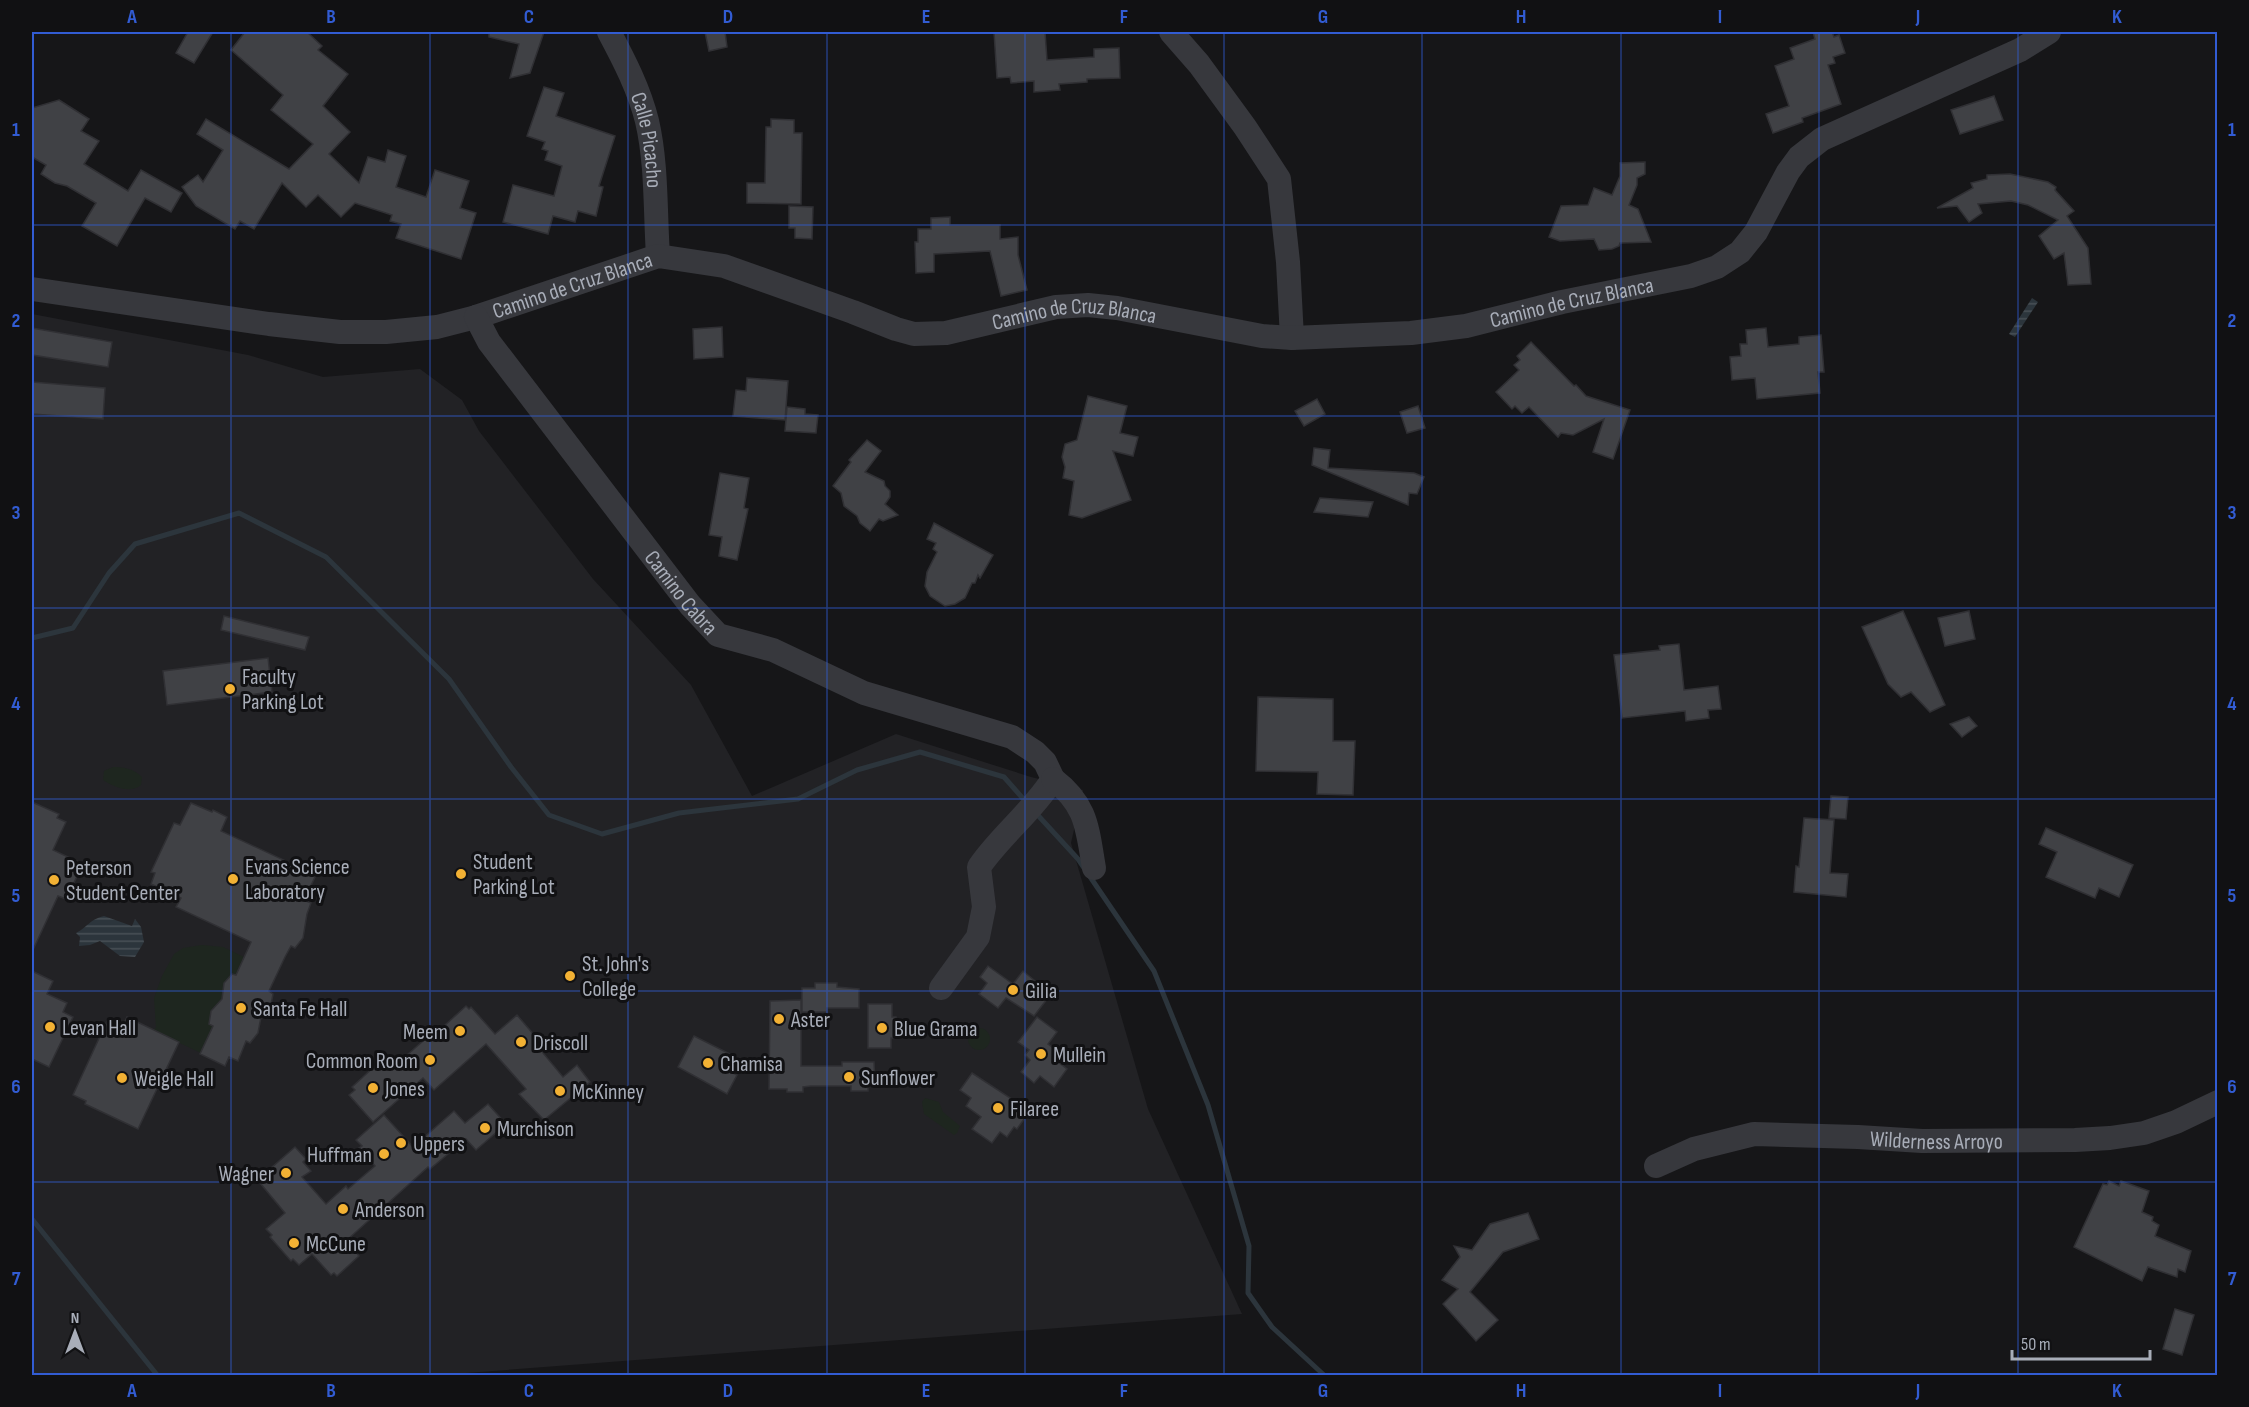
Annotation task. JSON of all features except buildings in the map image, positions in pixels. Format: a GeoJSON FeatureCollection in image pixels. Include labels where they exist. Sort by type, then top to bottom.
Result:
{"type":"FeatureCollection","features":[{"type":"Feature","properties":{"kind":"street","name":"Calle Picacho"},"geometry":{"type":"LineString","coordinates":[[609,32],[640,97],[647,123],[652,154],[658,256]]}},
{"type":"Feature","properties":{"kind":"street"},"geometry":{"type":"LineString","coordinates":[[1171,32],[1199,64],[1239,118],[1279,179],[1288,262],[1292,338]]}},
{"type":"Feature","properties":{"kind":"street","name":"Camino de Cruz Blanca"},"geometry":{"type":"LineString","coordinates":[[32,289],[183,312],[340,332],[386,332],[437,327],[476,317],[658,256],[724,266],[914,334],[946,333],[1056,307],[1088,305],[1117,308],[1228,331],[1292,338],[1411,333],[1466,326],[1562,302],[1691,276],[1717,267],[1740,252],[1756,232],[1788,172],[1799,157],[1822,139],[2020,50],[2049,32]]}},
{"type":"Feature","properties":{"kind":"street","name":"Camino Cabra"},"geometry":{"type":"LineString","coordinates":[[476,317],[489,342],[690,605],[718,635],[773,650],[864,693],[1012,737],[1035,752],[1045,762],[1047,788],[1070,792],[1085,818],[1094,867]]}},
{"type":"Feature","properties":{"kind":"street"},"geometry":{"type":"LineString","coordinates":[[941,988],[978,937],[984,907],[979,867],[992,848],[1047,788]]}},
{"type":"Feature","properties":{"kind":"street","name":"Wilderness Arroyo"},"geometry":{"type":"LineString","coordinates":[[1656,1166],[1694,1149],[1754,1134],[1922,1141],[2110,1138],[2144,1133],[2176,1122],[2217,1102]]}},
{"type":"Feature","properties":{"kind":"shaded area"},"geometry":{"type":"Polygon","coordinates":[[[2032,298],[2038,302],[2015,337],[2009,334],[2032,298]]]}},
{"type":"Feature","properties":{"kind":"shaded area","name":"St. John's College"},"geometry":{"type":"Polygon","coordinates":[[[32,314],[248,355],[323,377],[420,369],[462,400],[479,431],[593,579],[691,685],[752,796],[896,734],[1031,777],[1083,790],[1071,843],[1148,1109],[1242,1314],[440,1375],[32,1375],[32,314]]]}},
{"type":"Feature","properties":{"kind":"shaded area"},"geometry":{"type":"Polygon","coordinates":[[[113,767],[136,772],[142,777],[141,785],[127,789],[103,780],[104,771],[113,767]]]}},
{"type":"Feature","properties":{"kind":"shaded area"},"geometry":{"type":"Polygon","coordinates":[[[104,916],[132,926],[135,919],[141,927],[144,942],[135,957],[120,956],[100,941],[79,946],[80,937],[76,933],[95,919],[104,916]]]}},
{"type":"Feature","properties":{"kind":"shaded area"},"geometry":{"type":"Polygon","coordinates":[[[202,945],[223,947],[244,957],[236,975],[232,974],[225,985],[220,1001],[211,1016],[209,1024],[213,1026],[201,1053],[152,1030],[156,1028],[154,998],[162,976],[174,954],[183,948],[202,945]]]}},
{"type":"Feature","properties":{"kind":"shaded area"},"geometry":{"type":"Polygon","coordinates":[[[979,1028],[987,1031],[990,1039],[987,1047],[979,1050],[971,1047],[968,1039],[971,1031],[979,1028]]]}},
{"type":"Feature","properties":{"kind":"shaded area"},"geometry":{"type":"Polygon","coordinates":[[[925,1098],[939,1102],[943,1112],[960,1126],[957,1133],[954,1135],[924,1114],[922,1102],[925,1098]]]}},
{"type":"Feature","properties":{"kind":"waterway"},"geometry":{"type":"LineString","coordinates":[[32,638],[73,628],[109,573],[135,544],[239,513],[326,557],[449,679],[511,767],[549,815],[602,834],[679,813],[798,799],[857,770],[920,752],[1004,777],[1026,802]]}},
{"type":"Feature","properties":{"kind":"waterway"},"geometry":{"type":"LineString","coordinates":[[1034,811],[1078,859],[1154,971],[1208,1105],[1249,1246],[1248,1293],[1272,1327],[1325,1376]]}},
{"type":"Feature","properties":{"kind":"waterway"},"geometry":{"type":"LineString","coordinates":[[32,1219],[158,1376]]}},
{"type":"Feature","properties":{"kind":"place","name":"Faculty Parking Lot"},"geometry":{"type":"Point","coordinates":[230,689]}},
{"type":"Feature","properties":{"kind":"place","name":"Student Parking Lot"},"geometry":{"type":"Point","coordinates":[461,874]}},
{"type":"Feature","properties":{"kind":"place","name":"Evans Science Laboratory"},"geometry":{"type":"Point","coordinates":[233,879]}},
{"type":"Feature","properties":{"kind":"place","name":"Peterson Student Center"},"geometry":{"type":"Point","coordinates":[54,880]}},
{"type":"Feature","properties":{"kind":"place","name":"St. John's College"},"geometry":{"type":"Point","coordinates":[570,976]}},
{"type":"Feature","properties":{"kind":"place","name":"Gilia"},"geometry":{"type":"Point","coordinates":[1013,990]}},
{"type":"Feature","properties":{"kind":"place","name":"Santa Fe Hall"},"geometry":{"type":"Point","coordinates":[241,1008]}},
{"type":"Feature","properties":{"kind":"place","name":"Aster"},"geometry":{"type":"Point","coordinates":[779,1019]}},
{"type":"Feature","properties":{"kind":"place","name":"Levan Hall"},"geometry":{"type":"Point","coordinates":[50,1027]}},
{"type":"Feature","properties":{"kind":"place","name":"Blue Grama"},"geometry":{"type":"Point","coordinates":[882,1028]}},
{"type":"Feature","properties":{"kind":"place","name":"Meem"},"geometry":{"type":"Point","coordinates":[460,1031]}},
{"type":"Feature","properties":{"kind":"place","name":"Driscoll"},"geometry":{"type":"Point","coordinates":[521,1042]}},
{"type":"Feature","properties":{"kind":"place","name":"Mullein"},"geometry":{"type":"Point","coordinates":[1041,1054]}},
{"type":"Feature","properties":{"kind":"place","name":"Common Room"},"geometry":{"type":"Point","coordinates":[430,1060]}},
{"type":"Feature","properties":{"kind":"place","name":"Chamisa"},"geometry":{"type":"Point","coordinates":[708,1063]}},
{"type":"Feature","properties":{"kind":"place","name":"Sunflower"},"geometry":{"type":"Point","coordinates":[849,1077]}},
{"type":"Feature","properties":{"kind":"place","name":"Weigle Hall"},"geometry":{"type":"Point","coordinates":[122,1078]}},
{"type":"Feature","properties":{"kind":"place","name":"Jones"},"geometry":{"type":"Point","coordinates":[373,1088]}},
{"type":"Feature","properties":{"kind":"place","name":"McKinney"},"geometry":{"type":"Point","coordinates":[560,1091]}},
{"type":"Feature","properties":{"kind":"place","name":"Filaree"},"geometry":{"type":"Point","coordinates":[998,1108]}},
{"type":"Feature","properties":{"kind":"place","name":"Murchison"},"geometry":{"type":"Point","coordinates":[485,1128]}},
{"type":"Feature","properties":{"kind":"place","name":"Uppers"},"geometry":{"type":"Point","coordinates":[401,1143]}},
{"type":"Feature","properties":{"kind":"place","name":"Huffman"},"geometry":{"type":"Point","coordinates":[384,1154]}},
{"type":"Feature","properties":{"kind":"place","name":"Wagner"},"geometry":{"type":"Point","coordinates":[286,1173]}},
{"type":"Feature","properties":{"kind":"place","name":"Anderson"},"geometry":{"type":"Point","coordinates":[343,1209]}},
{"type":"Feature","properties":{"kind":"place","name":"McCune"},"geometry":{"type":"Point","coordinates":[294,1243]}}]}
